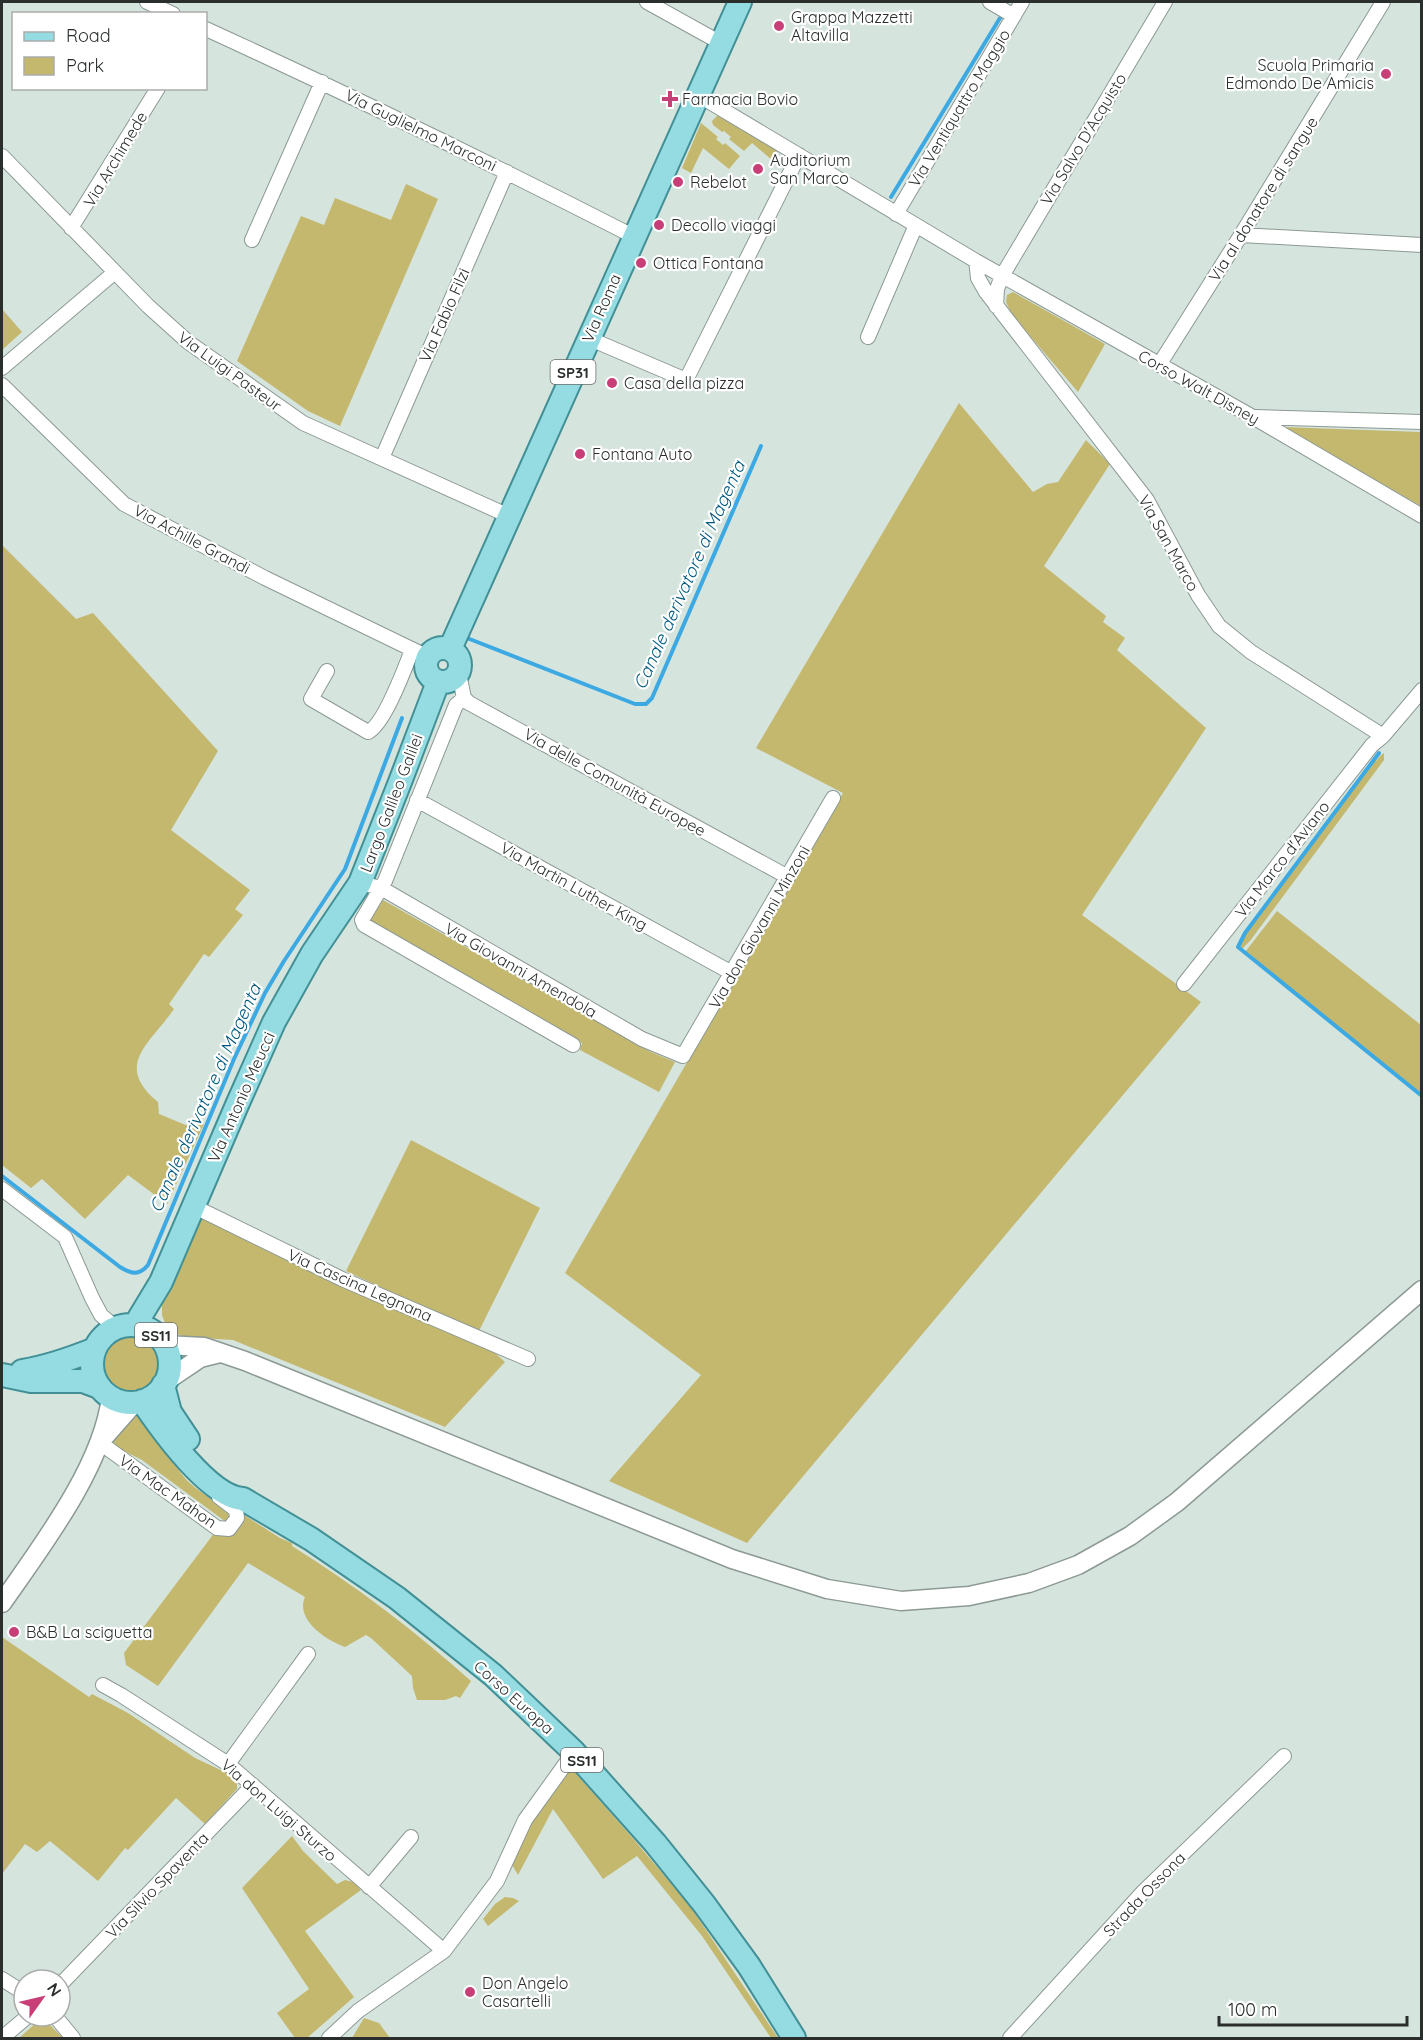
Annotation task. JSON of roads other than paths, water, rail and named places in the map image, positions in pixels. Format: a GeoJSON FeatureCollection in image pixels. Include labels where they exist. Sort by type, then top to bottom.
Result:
{"type":"FeatureCollection","features":[{"type":"Feature","properties":{"kind":"main road","name":"Via Roma"},"geometry":{"type":"LineString","coordinates":[[450,649],[633,236],[740,2]]}},
{"type":"Feature","properties":{"kind":"main road"},"geometry":{"type":"LineString","coordinates":[[445,648],[450,649],[455,652],[460,662],[448,678],[428,674],[420,654],[445,648]]}},
{"type":"Feature","properties":{"kind":"main road","name":"Largo Galileo Galilei"},"geometry":{"type":"LineString","coordinates":[[335,920],[371,885],[400,782],[448,678]]}},
{"type":"Feature","properties":{"kind":"main road","name":"Via Antonio Meucci"},"geometry":{"type":"LineString","coordinates":[[125,1327],[161,1282],[274,1022],[312,954],[335,920]]}},
{"type":"Feature","properties":{"kind":"main road","name":"Via Antonio Meucci"},"geometry":{"type":"LineString","coordinates":[[161,1282],[157,1312],[163,1343]]}},
{"type":"Feature","properties":{"kind":"main road","name":"SS11"},"geometry":{"type":"LineString","coordinates":[[95,1349],[103,1336],[125,1327],[154,1333],[163,1343],[169,1357],[169,1369],[164,1383]]}},
{"type":"Feature","properties":{"kind":"main road"},"geometry":{"type":"LineString","coordinates":[[2,1374],[44,1367],[95,1349]]}},
{"type":"Feature","properties":{"kind":"main road"},"geometry":{"type":"LineString","coordinates":[[95,1349],[92,1362],[93,1375],[105,1392]]}},
{"type":"Feature","properties":{"kind":"main road"},"geometry":{"type":"LineString","coordinates":[[2,1374],[30,1382],[83,1381],[123,1402],[139,1402],[154,1395],[164,1383]]}},
{"type":"Feature","properties":{"kind":"main road","name":"Corso Europa"},"geometry":{"type":"LineString","coordinates":[[164,1383],[170,1412],[185,1435],[213,1468],[239,1489],[243,1499]]}},
{"type":"Feature","properties":{"kind":"main road","name":"Corso Europa"},"geometry":{"type":"LineString","coordinates":[[139,1402],[210,1484],[234,1498],[243,1499],[311,1539],[397,1598],[493,1675],[574,1752],[655,1843],[704,1904],[749,1966],[794,2038]]}},
{"type":"Feature","properties":{"kind":"street"},"geometry":{"type":"LineString","coordinates":[[147,2],[169,12]]}},
{"type":"Feature","properties":{"kind":"street"},"geometry":{"type":"LineString","coordinates":[[647,2],[722,43]]}},
{"type":"Feature","properties":{"kind":"street"},"geometry":{"type":"LineString","coordinates":[[990,2],[1014,16]]}},
{"type":"Feature","properties":{"kind":"street","name":"Via Ventiquattro Maggio"},"geometry":{"type":"LineString","coordinates":[[896,214],[1022,2]]}},
{"type":"Feature","properties":{"kind":"street","name":"Via Salvo D'Acquisto"},"geometry":{"type":"LineString","coordinates":[[1002,276],[1165,2]]}},
{"type":"Feature","properties":{"kind":"street","name":"Via al donatore di sangue"},"geometry":{"type":"LineString","coordinates":[[1159,365],[1241,236],[1383,2]]}},
{"type":"Feature","properties":{"kind":"street","name":"Via Guglielmo Marconi"},"geometry":{"type":"LineString","coordinates":[[207,29],[322,82],[633,236]]}},
{"type":"Feature","properties":{"kind":"street"},"geometry":{"type":"LineString","coordinates":[[252,240],[322,82]]}},
{"type":"Feature","properties":{"kind":"street","name":"Via Archimede"},"geometry":{"type":"LineString","coordinates":[[71,228],[157,90]]}},
{"type":"Feature","properties":{"kind":"street"},"geometry":{"type":"LineString","coordinates":[[698,95],[976,261]]}},
{"type":"Feature","properties":{"kind":"street"},"geometry":{"type":"LineString","coordinates":[[588,338],[686,380],[799,154]]}},
{"type":"Feature","properties":{"kind":"street","name":"Via Luigi Pasteur"},"geometry":{"type":"LineString","coordinates":[[2,156],[168,326],[188,342],[303,423],[509,516]]}},
{"type":"Feature","properties":{"kind":"street","name":"Via Fabio Filzi"},"geometry":{"type":"LineString","coordinates":[[381,458],[507,172]]}},
{"type":"Feature","properties":{"kind":"street"},"geometry":{"type":"LineString","coordinates":[[868,337],[916,225]]}},
{"type":"Feature","properties":{"kind":"street"},"geometry":{"type":"LineString","coordinates":[[1241,236],[1422,245]]}},
{"type":"Feature","properties":{"kind":"street","name":"Corso Walt Disney"},"geometry":{"type":"LineString","coordinates":[[976,261],[1253,417],[1422,516]]}},
{"type":"Feature","properties":{"kind":"street","name":"Via San Marco"},"geometry":{"type":"LineString","coordinates":[[976,261],[978,278],[996,306],[1147,500],[1198,595],[1219,626],[1251,652],[1383,736]]}},
{"type":"Feature","properties":{"kind":"street"},"geometry":{"type":"LineString","coordinates":[[2,368],[115,272]]}},
{"type":"Feature","properties":{"kind":"street"},"geometry":{"type":"LineString","coordinates":[[996,306],[997,289],[1002,276]]}},
{"type":"Feature","properties":{"kind":"street","name":"Via Achille Grandi"},"geometry":{"type":"LineString","coordinates":[[2,385],[124,504],[265,578],[420,654]]}},
{"type":"Feature","properties":{"kind":"street"},"geometry":{"type":"LineString","coordinates":[[1253,417],[1422,422]]}},
{"type":"Feature","properties":{"kind":"street"},"geometry":{"type":"LineString","coordinates":[[327,671],[311,699],[368,732],[376,727],[397,688],[420,654]]}},
{"type":"Feature","properties":{"kind":"street"},"geometry":{"type":"LineString","coordinates":[[448,678],[464,698]]}},
{"type":"Feature","properties":{"kind":"street","name":"Via Marco d'Aviano"},"geometry":{"type":"LineString","coordinates":[[1184,984],[1372,745],[1383,736],[1422,690]]}},
{"type":"Feature","properties":{"kind":"street","name":"Largo Galileo Galilei"},"geometry":{"type":"LineString","coordinates":[[371,885],[417,800],[456,705],[464,698]]}},
{"type":"Feature","properties":{"kind":"street","name":"Via delle Comunità Europee"},"geometry":{"type":"LineString","coordinates":[[464,698],[469,703],[788,877]]}},
{"type":"Feature","properties":{"kind":"street","name":"Via don Giovanni Minzoni"},"geometry":{"type":"LineString","coordinates":[[683,1056],[833,798]]}},
{"type":"Feature","properties":{"kind":"street","name":"Via Martin Luther King"},"geometry":{"type":"LineString","coordinates":[[417,800],[732,973]]}},
{"type":"Feature","properties":{"kind":"street"},"geometry":{"type":"LineString","coordinates":[[371,885],[362,920],[364,925],[573,1045]]}},
{"type":"Feature","properties":{"kind":"street","name":"Via Giovanni Amendola"},"geometry":{"type":"LineString","coordinates":[[371,885],[642,1040],[683,1056]]}},
{"type":"Feature","properties":{"kind":"street"},"geometry":{"type":"LineString","coordinates":[[2,1189],[65,1237],[101,1315],[125,1327]]}},
{"type":"Feature","properties":{"kind":"street","name":"Via Cascina Legnana"},"geometry":{"type":"LineString","coordinates":[[194,1206],[342,1279],[528,1359]]}},
{"type":"Feature","properties":{"kind":"street"},"geometry":{"type":"LineString","coordinates":[[163,1343],[204,1347],[222,1352],[732,1559],[828,1589],[901,1601],[969,1596],[1029,1583],[1078,1564],[1130,1536],[1177,1502],[1422,1290]]}},
{"type":"Feature","properties":{"kind":"street"},"geometry":{"type":"LineString","coordinates":[[164,1383],[200,1358],[222,1352]]}},
{"type":"Feature","properties":{"kind":"street"},"geometry":{"type":"LineString","coordinates":[[2,1603],[67,1507],[99,1442],[109,1414],[105,1392]]}},
{"type":"Feature","properties":{"kind":"street"},"geometry":{"type":"LineString","coordinates":[[99,1442],[139,1402]]}},
{"type":"Feature","properties":{"kind":"street","name":"Via Mac Mahon"},"geometry":{"type":"LineString","coordinates":[[99,1442],[218,1528],[229,1529],[237,1518],[236,1510],[192,1477],[172,1450],[172,1440]]}},
{"type":"Feature","properties":{"kind":"street"},"geometry":{"type":"LineString","coordinates":[[228,1764],[308,1654]]}},
{"type":"Feature","properties":{"kind":"street","name":"Via don Luigi Sturzo"},"geometry":{"type":"LineString","coordinates":[[103,1685],[228,1764],[444,1952]]}},
{"type":"Feature","properties":{"kind":"street"},"geometry":{"type":"LineString","coordinates":[[329,2038],[358,2011],[444,1952],[497,1881],[525,1820],[574,1752]]}},
{"type":"Feature","properties":{"kind":"street","name":"Strada Ossona"},"geometry":{"type":"LineString","coordinates":[[1010,2038],[1144,1891],[1284,1756]]}},
{"type":"Feature","properties":{"kind":"street","name":"Via Silvio Spaventa"},"geometry":{"type":"LineString","coordinates":[[72,1973],[253,1785]]}},
{"type":"Feature","properties":{"kind":"street"},"geometry":{"type":"LineString","coordinates":[[369,1887],[411,1837]]}},
{"type":"Feature","properties":{"kind":"street"},"geometry":{"type":"LineString","coordinates":[[2,2038],[14,2028]]}},
{"type":"Feature","properties":{"kind":"waterway","name":"Canale derivatore di Magenta"},"geometry":{"type":"LineString","coordinates":[[891,197],[1000,18]]}},
{"type":"Feature","properties":{"kind":"waterway","name":"Canale derivatore di Magenta"},"geometry":{"type":"LineString","coordinates":[[467,638],[635,704],[646,704],[652,698],[761,446]]}},
{"type":"Feature","properties":{"kind":"waterway","name":"Canale derivatore di Magenta"},"geometry":{"type":"LineString","coordinates":[[2,1176],[120,1267],[135,1273],[148,1265],[234,1059],[265,993],[345,869],[402,718]]}},
{"type":"Feature","properties":{"kind":"waterway"},"geometry":{"type":"LineString","coordinates":[[1379,753],[1245,933],[1238,947],[1422,1096]]}},
{"type":"Feature","properties":{"kind":"place","name":"Grappa Mazzetti Altavilla"},"geometry":{"type":"Point","coordinates":[779,26]}},
{"type":"Feature","properties":{"kind":"place","name":"Scuola Primaria Edmondo De Amicis"},"geometry":{"type":"Point","coordinates":[1386,74]}},
{"type":"Feature","properties":{"kind":"place","name":"Farmacia Bovio"},"geometry":{"type":"Point","coordinates":[670,99]}},
{"type":"Feature","properties":{"kind":"place","name":"Auditorium San Marco"},"geometry":{"type":"Point","coordinates":[758,169]}},
{"type":"Feature","properties":{"kind":"place","name":"Rebelot"},"geometry":{"type":"Point","coordinates":[678,182]}},
{"type":"Feature","properties":{"kind":"place","name":"Decollo viaggi"},"geometry":{"type":"Point","coordinates":[659,225]}},
{"type":"Feature","properties":{"kind":"place","name":"Ottica Fontana"},"geometry":{"type":"Point","coordinates":[641,263]}},
{"type":"Feature","properties":{"kind":"place","name":"Casa della pizza"},"geometry":{"type":"Point","coordinates":[612,383]}},
{"type":"Feature","properties":{"kind":"place","name":"Fontana Auto"},"geometry":{"type":"Point","coordinates":[580,454]}},
{"type":"Feature","properties":{"kind":"place","name":"B&B La sciguetta"},"geometry":{"type":"Point","coordinates":[14,1632]}},
{"type":"Feature","properties":{"kind":"place","name":"Don Angelo Casartelli"},"geometry":{"type":"Point","coordinates":[470,1992]}}]}
